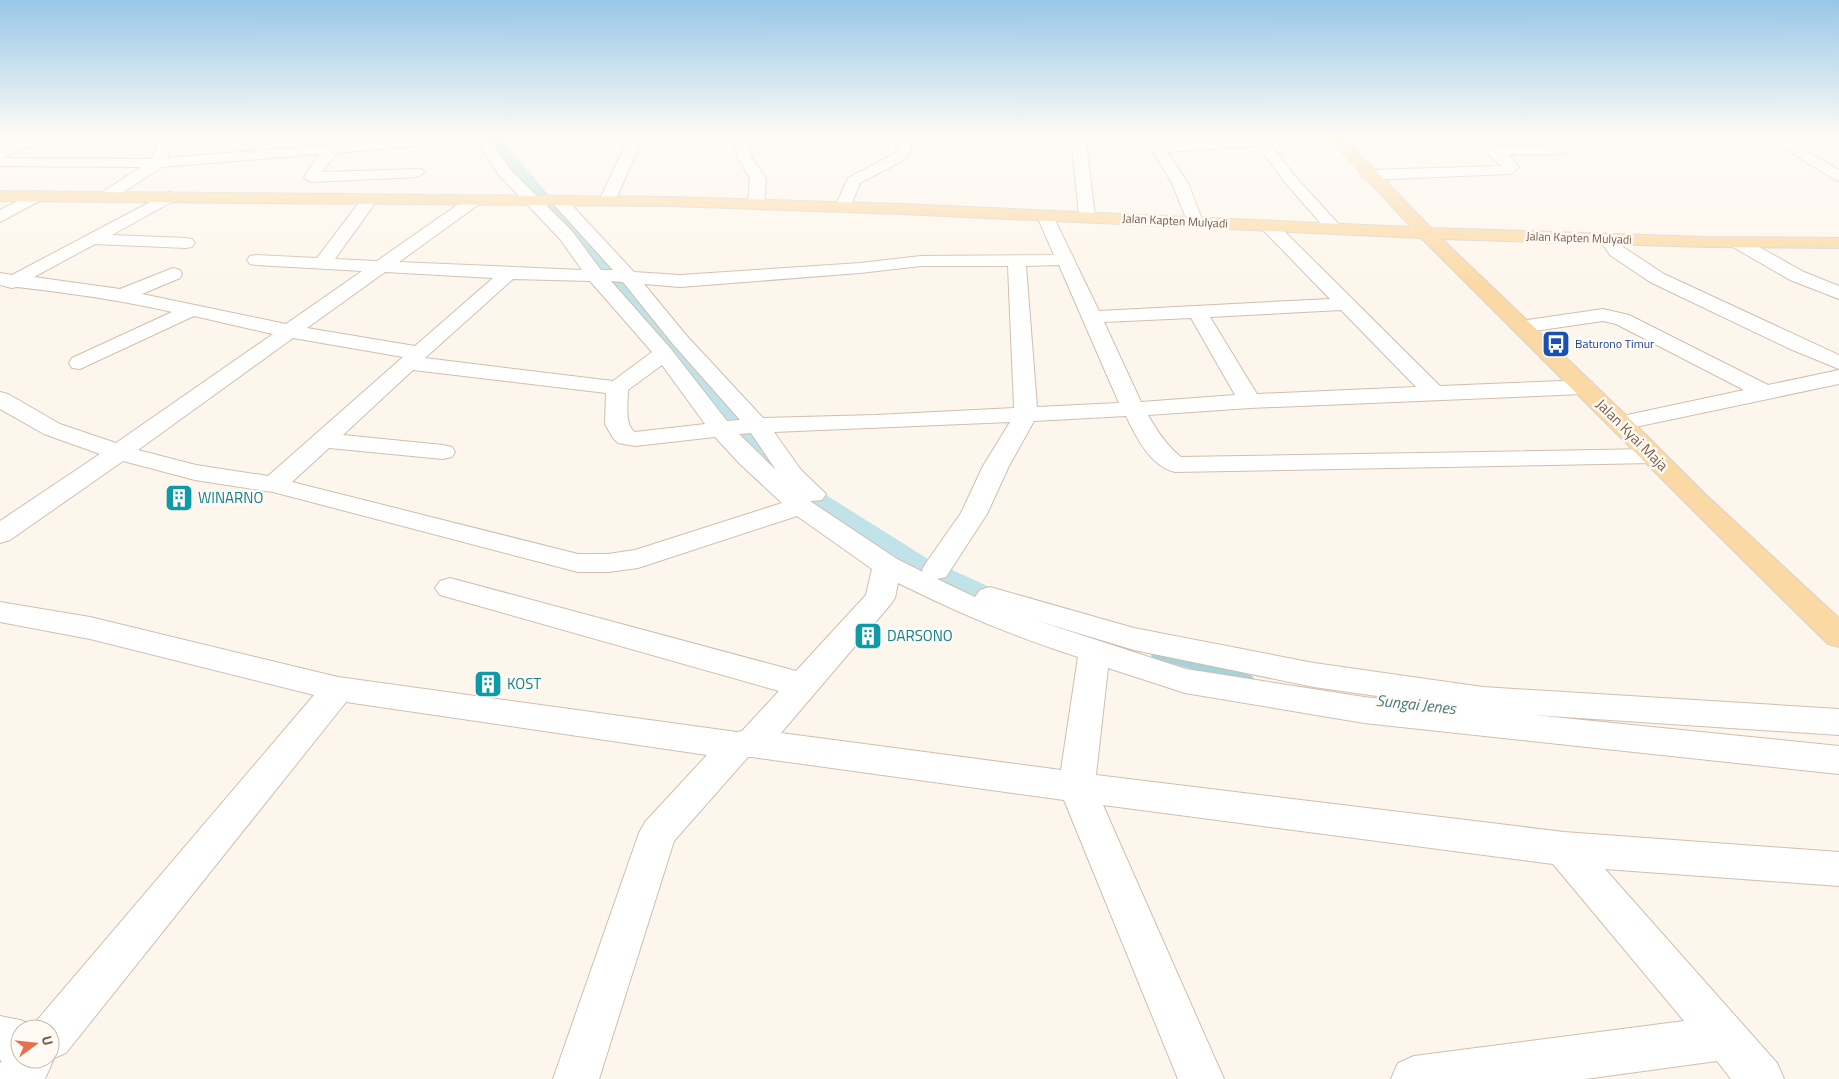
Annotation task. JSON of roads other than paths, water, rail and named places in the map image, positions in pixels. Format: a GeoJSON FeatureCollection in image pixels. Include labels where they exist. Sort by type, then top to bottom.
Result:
{"type":"FeatureCollection","features":[{"type":"Feature","properties":{"kind":"main road","name":"Jalan Kyai Maja"},"geometry":{"type":"LineString","coordinates":[[1379,185],[1621,423],[1696,500],[1839,636]]}},
{"type":"Feature","properties":{"kind":"main road","name":"Jalan Kapten Mulyadi"},"geometry":{"type":"LineString","coordinates":[[0,196],[370,199],[544,197],[607,201],[1044,214],[1269,226],[1609,240],[1839,243]]}},
{"type":"Feature","properties":{"kind":"street"},"geometry":{"type":"LineString","coordinates":[[105,197],[123,185]]}},
{"type":"Feature","properties":{"kind":"street"},"geometry":{"type":"LineString","coordinates":[[409,199],[413,185]]}},
{"type":"Feature","properties":{"kind":"street"},"geometry":{"type":"LineString","coordinates":[[525,185],[544,197],[612,276],[679,339],[739,427],[749,459],[800,506],[887,566],[958,601],[1094,652],[1185,681],[1364,710],[1839,760]]}},
{"type":"Feature","properties":{"kind":"street"},"geometry":{"type":"LineString","coordinates":[[607,201],[614,185]]}},
{"type":"Feature","properties":{"kind":"street"},"geometry":{"type":"LineString","coordinates":[[756,204],[757,185]]}},
{"type":"Feature","properties":{"kind":"street"},"geometry":{"type":"LineString","coordinates":[[843,207],[851,185]]}},
{"type":"Feature","properties":{"kind":"street"},"geometry":{"type":"LineString","coordinates":[[1084,185],[1088,216]]}},
{"type":"Feature","properties":{"kind":"street"},"geometry":{"type":"LineString","coordinates":[[1181,185],[1195,222]]}},
{"type":"Feature","properties":{"kind":"street"},"geometry":{"type":"LineString","coordinates":[[1296,185],[1335,229]]}},
{"type":"Feature","properties":{"kind":"street"},"geometry":{"type":"LineString","coordinates":[[0,217],[37,196]]}},
{"type":"Feature","properties":{"kind":"street"},"geometry":{"type":"LineString","coordinates":[[5,282],[92,239],[169,197]]}},
{"type":"Feature","properties":{"kind":"street"},"geometry":{"type":"LineString","coordinates":[[323,262],[370,199]]}},
{"type":"Feature","properties":{"kind":"street"},"geometry":{"type":"LineString","coordinates":[[0,534],[476,199]]}},
{"type":"Feature","properties":{"kind":"street"},"geometry":{"type":"LineString","coordinates":[[1044,214],[1133,409],[1167,461],[1175,465],[1653,456]]}},
{"type":"Feature","properties":{"kind":"street"},"geometry":{"type":"LineString","coordinates":[[1269,226],[1434,393]]}},
{"type":"Feature","properties":{"kind":"street"},"geometry":{"type":"LineString","coordinates":[[92,239],[186,243]]}},
{"type":"Feature","properties":{"kind":"street"},"geometry":{"type":"LineString","coordinates":[[1609,240],[1616,251],[1657,278],[1839,363]]}},
{"type":"Feature","properties":{"kind":"street"},"geometry":{"type":"LineString","coordinates":[[1739,243],[1797,276],[1839,293]]}},
{"type":"Feature","properties":{"kind":"street"},"geometry":{"type":"LineString","coordinates":[[256,260],[508,273],[612,276],[680,281],[860,268],[922,261],[1017,262],[1066,260]]}},
{"type":"Feature","properties":{"kind":"street"},"geometry":{"type":"LineString","coordinates":[[936,570],[974,514],[996,466],[1014,438],[1026,414],[1018,305],[1017,262]]}},
{"type":"Feature","properties":{"kind":"street"},"geometry":{"type":"LineString","coordinates":[[274,485],[508,273]]}},
{"type":"Feature","properties":{"kind":"street"},"geometry":{"type":"LineString","coordinates":[[122,295],[173,274]]}},
{"type":"Feature","properties":{"kind":"street"},"geometry":{"type":"LineString","coordinates":[[612,276],[664,353],[739,427],[827,507],[898,551],[991,598],[1134,639],[1314,676],[1483,699],[1839,722]]}},
{"type":"Feature","properties":{"kind":"street"},"geometry":{"type":"LineString","coordinates":[[5,282],[70,287],[122,295],[414,358],[617,388],[664,353]]}},
{"type":"Feature","properties":{"kind":"street"},"geometry":{"type":"LineString","coordinates":[[1092,317],[1347,304]]}},
{"type":"Feature","properties":{"kind":"street"},"geometry":{"type":"LineString","coordinates":[[80,363],[192,310]]}},
{"type":"Feature","properties":{"kind":"street"},"geometry":{"type":"LineString","coordinates":[[1196,311],[1250,401]]}},
{"type":"Feature","properties":{"kind":"street"},"geometry":{"type":"LineString","coordinates":[[1521,326],[1603,315],[1613,316],[1766,393]]}},
{"type":"Feature","properties":{"kind":"street"},"geometry":{"type":"LineString","coordinates":[[1621,423],[1839,377]]}},
{"type":"Feature","properties":{"kind":"street"},"geometry":{"type":"LineString","coordinates":[[617,388],[620,433],[625,437],[635,439],[739,427],[1133,409],[1250,401],[1584,387]]}},
{"type":"Feature","properties":{"kind":"street"},"geometry":{"type":"LineString","coordinates":[[0,399],[52,429],[119,452],[196,472],[274,485],[578,562],[608,563],[638,560],[800,506]]}},
{"type":"Feature","properties":{"kind":"street"},"geometry":{"type":"LineString","coordinates":[[323,440],[442,452]]}},
{"type":"Feature","properties":{"kind":"street"},"geometry":{"type":"LineString","coordinates":[[576,1079],[658,832],[802,685],[880,598],[887,566]]}},
{"type":"Feature","properties":{"kind":"street"},"geometry":{"type":"LineString","coordinates":[[450,588],[802,685]]}},
{"type":"Feature","properties":{"kind":"street"},"geometry":{"type":"LineString","coordinates":[[0,612],[90,628],[338,688],[745,744],[1564,849],[1839,869]]}},
{"type":"Feature","properties":{"kind":"street"},"geometry":{"type":"LineString","coordinates":[[1094,652],[1077,787],[1201,1079]]}},
{"type":"Feature","properties":{"kind":"street"},"geometry":{"type":"LineString","coordinates":[[60,1025],[338,688]]}},
{"type":"Feature","properties":{"kind":"street"},"geometry":{"type":"LineString","coordinates":[[1564,849],[1761,1079]]}},
{"type":"Feature","properties":{"kind":"street"},"geometry":{"type":"LineString","coordinates":[[1414,1079],[1725,1038]]}},
{"type":"Feature","properties":{"kind":"street"},"geometry":{"type":"LineString","coordinates":[[16,1079],[24,1069]]}},
{"type":"Feature","properties":{"kind":"waterway"},"geometry":{"type":"LineString","coordinates":[[531,185],[746,441],[782,479],[918,566],[1003,605]]}},
{"type":"Feature","properties":{"kind":"waterway","name":"Sungai Jenes"},"geometry":{"type":"LineString","coordinates":[[1156,654],[1249,680]]}},
{"type":"Feature","properties":{"kind":"place","name":"Baturono Timur"},"geometry":{"type":"Point","coordinates":[1556,344]}},
{"type":"Feature","properties":{"kind":"place","name":"WINARNO"},"geometry":{"type":"Point","coordinates":[179,498]}},
{"type":"Feature","properties":{"kind":"place","name":"DARSONO"},"geometry":{"type":"Point","coordinates":[868,636]}},
{"type":"Feature","properties":{"kind":"place","name":"KOST"},"geometry":{"type":"Point","coordinates":[488,684]}}]}
